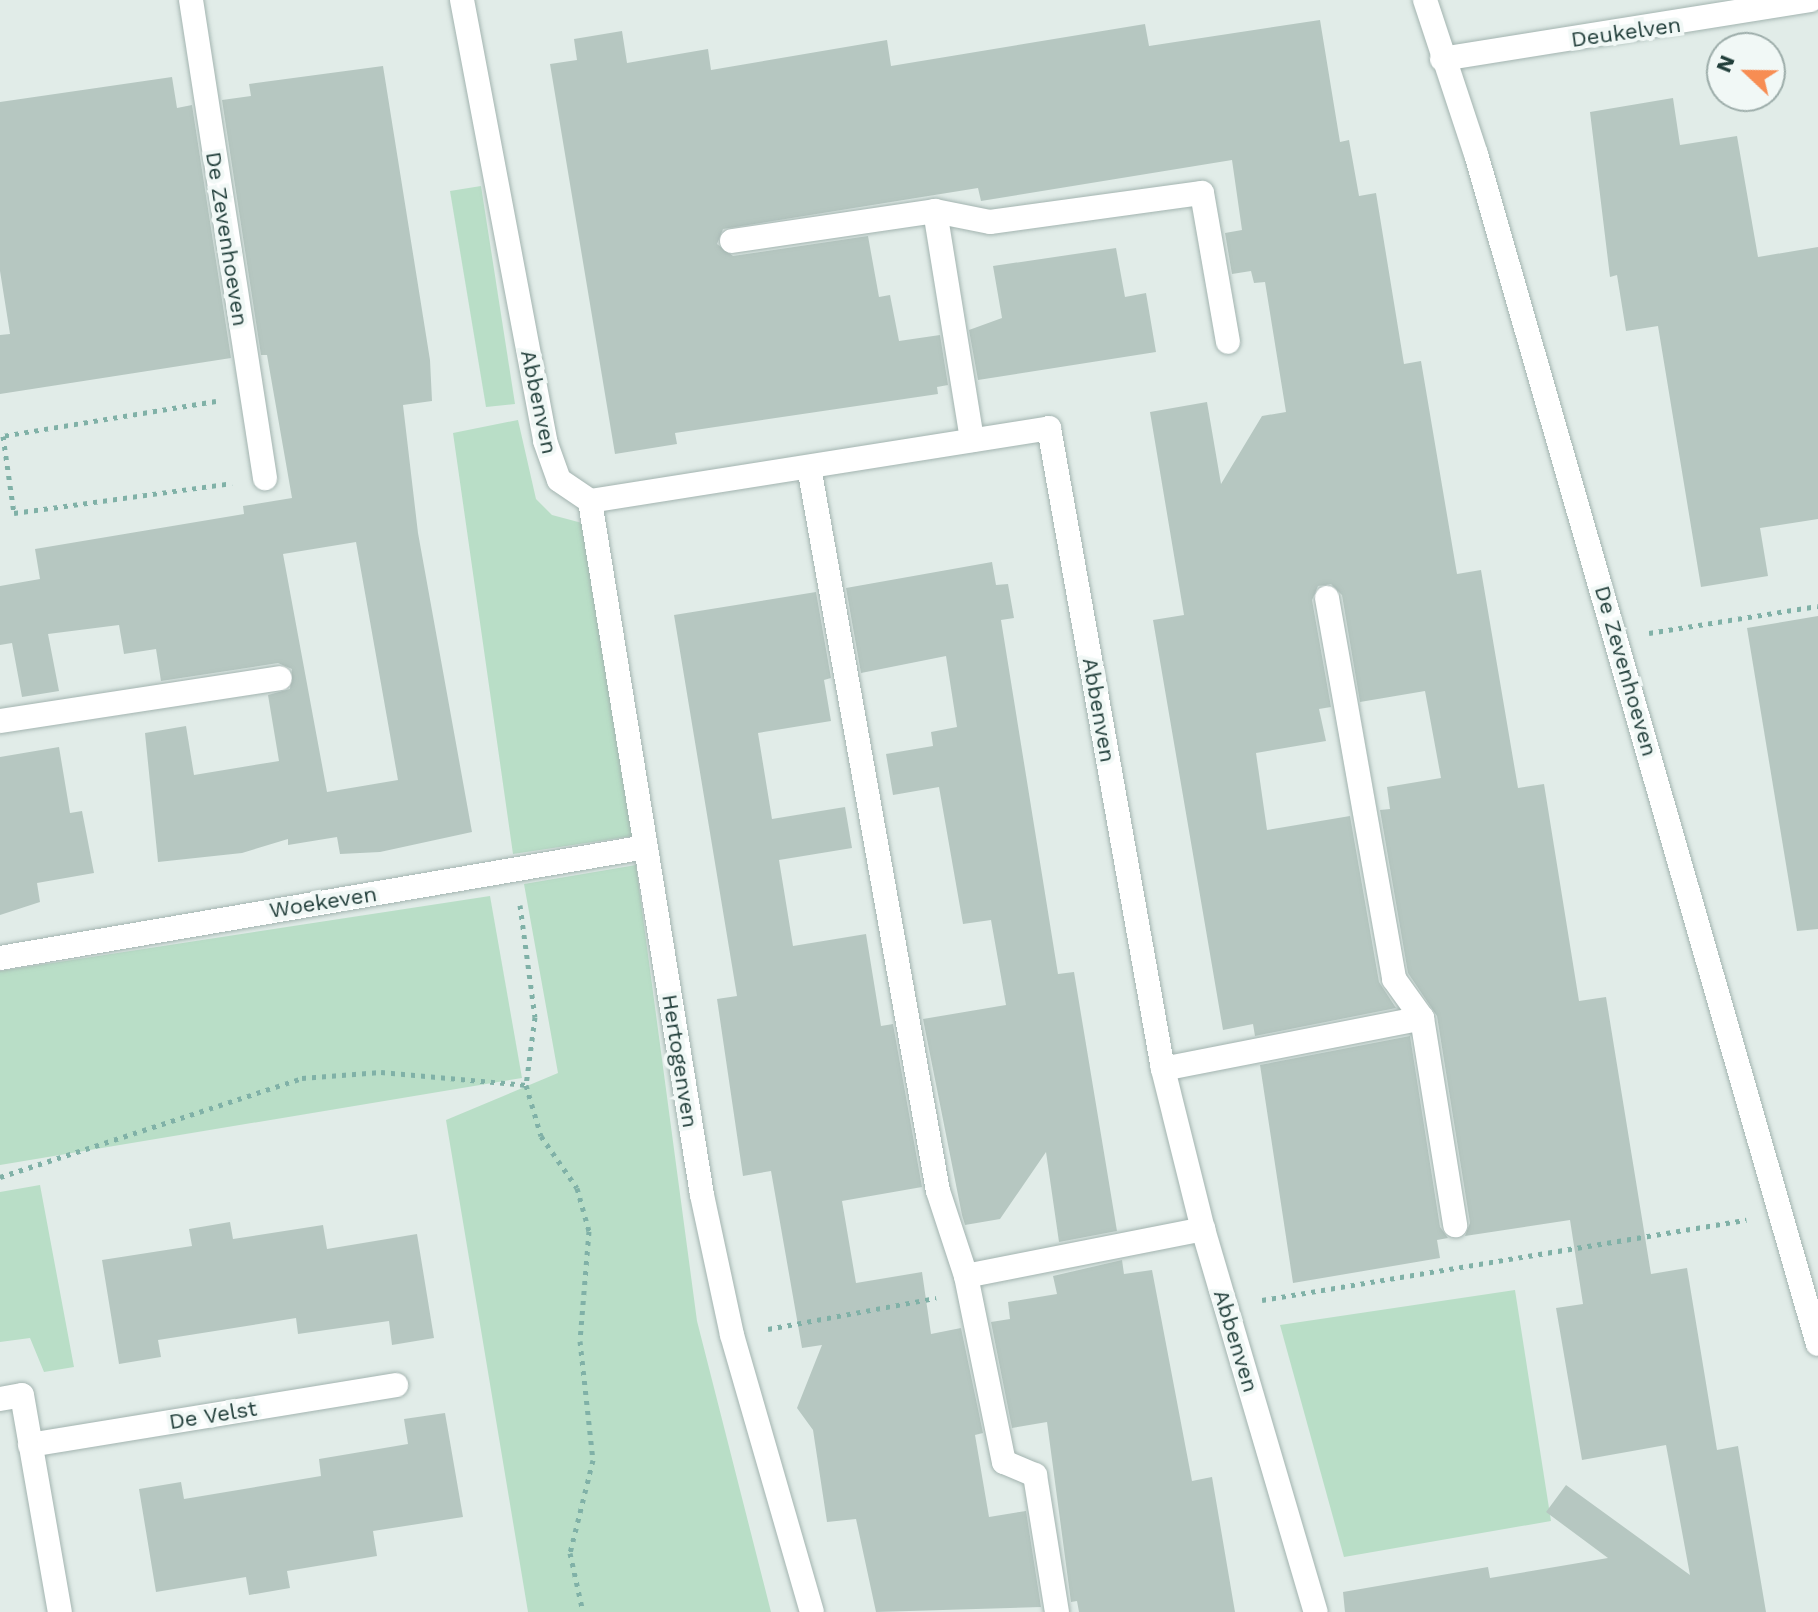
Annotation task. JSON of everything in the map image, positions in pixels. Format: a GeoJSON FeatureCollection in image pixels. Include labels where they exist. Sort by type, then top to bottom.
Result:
{"type":"FeatureCollection","features":[{"type":"Feature","properties":{"kind":"street","name":"De Zevenhoeven"},"geometry":{"type":"LineString","coordinates":[[191,0],[265,478]]}},
{"type":"Feature","properties":{"kind":"street","name":"Abbenven"},"geometry":{"type":"LineString","coordinates":[[462,0],[545,441],[559,480],[590,501],[1049,428],[1163,1069],[1203,1229],[1316,1612]]}},
{"type":"Feature","properties":{"kind":"street","name":"De Zevenhoeven"},"geometry":{"type":"LineString","coordinates":[[1425,0],[1617,638],[1784,1213],[1818,1344]]}},
{"type":"Feature","properties":{"kind":"street","name":"Deukelven"},"geometry":{"type":"LineString","coordinates":[[1442,59],[1684,12],[1810,0]]}},
{"type":"Feature","properties":{"kind":"street"},"geometry":{"type":"LineString","coordinates":[[732,241],[935,211],[990,222],[1202,193],[1228,342]]}},
{"type":"Feature","properties":{"kind":"street"},"geometry":{"type":"LineString","coordinates":[[935,211],[972,440]]}},
{"type":"Feature","properties":{"kind":"street"},"geometry":{"type":"LineString","coordinates":[[809,467],[938,1191],[967,1284],[1004,1462],[1035,1475],[1057,1612]]}},
{"type":"Feature","properties":{"kind":"street","name":"Hertogenven"},"geometry":{"type":"LineString","coordinates":[[590,501],[702,1195],[732,1335],[812,1612]]}},
{"type":"Feature","properties":{"kind":"street"},"geometry":{"type":"LineString","coordinates":[[1327,598],[1394,979],[1422,1018],[1455,1225]]}},
{"type":"Feature","properties":{"kind":"street"},"geometry":{"type":"LineString","coordinates":[[0,721],[280,678]]}},
{"type":"Feature","properties":{"kind":"street","name":"Woekeven"},"geometry":{"type":"LineString","coordinates":[[0,958],[515,872],[646,847]]}},
{"type":"Feature","properties":{"kind":"street"},"geometry":{"type":"LineString","coordinates":[[1163,1069],[1422,1018]]}},
{"type":"Feature","properties":{"kind":"street"},"geometry":{"type":"LineString","coordinates":[[967,1284],[1203,1229]]}},
{"type":"Feature","properties":{"kind":"street","name":"De Velst"},"geometry":{"type":"LineString","coordinates":[[30,1445],[396,1385]]}},
{"type":"Feature","properties":{"kind":"street"},"geometry":{"type":"LineString","coordinates":[[0,1399],[22,1395],[60,1612]]}},
{"type":"Feature","properties":{"kind":"path"},"geometry":{"type":"LineString","coordinates":[[251,396],[3,436],[14,513],[265,478]]}},
{"type":"Feature","properties":{"kind":"path"},"geometry":{"type":"LineString","coordinates":[[0,494],[11,493]]}},
{"type":"Feature","properties":{"kind":"path"},"geometry":{"type":"LineString","coordinates":[[1617,638],[1818,606]]}},
{"type":"Feature","properties":{"kind":"path"},"geometry":{"type":"LineString","coordinates":[[515,872],[535,1017],[526,1085],[541,1136],[577,1188],[589,1231],[580,1341],[593,1460],[570,1553],[583,1612]]}},
{"type":"Feature","properties":{"kind":"path"},"geometry":{"type":"LineString","coordinates":[[0,1177],[158,1129],[252,1090],[302,1078],[381,1072],[526,1085]]}},
{"type":"Feature","properties":{"kind":"path"},"geometry":{"type":"LineString","coordinates":[[1226,1306],[1784,1213]]}},
{"type":"Feature","properties":{"kind":"path"},"geometry":{"type":"LineString","coordinates":[[732,1335],[967,1284]]}},
{"type":"Feature","properties":{"kind":"green space"},"geometry":{"type":"Polygon","coordinates":[[[481,186],[515,404],[486,407],[450,191],[481,186]]]}},
{"type":"Feature","properties":{"kind":"green space"},"geometry":{"type":"Polygon","coordinates":[[[518,420],[536,499],[552,515],[582,523],[633,836],[513,854],[453,433],[518,420]]]}},
{"type":"Feature","properties":{"kind":"green space"},"geometry":{"type":"Polygon","coordinates":[[[636,865],[697,1321],[771,1612],[528,1612],[446,1120],[558,1073],[524,884],[636,865]]]}},
{"type":"Feature","properties":{"kind":"green space"},"geometry":{"type":"Polygon","coordinates":[[[490,896],[522,1078],[0,1165],[0,971],[490,896]]]}},
{"type":"Feature","properties":{"kind":"green space"},"geometry":{"type":"Polygon","coordinates":[[[40,1185],[74,1367],[44,1372],[30,1338],[0,1342],[0,1192],[40,1185]]]}},
{"type":"Feature","properties":{"kind":"green space"},"geometry":{"type":"Polygon","coordinates":[[[1515,1290],[1551,1521],[1344,1557],[1280,1325],[1515,1290]]]}},
{"type":"Feature","properties":{"kind":"building"},"geometry":{"type":"Polygon","coordinates":[[[1320,20],[1340,142],[1349,140],[1359,196],[1376,193],[1404,364],[1421,361],[1457,574],[1481,570],[1518,788],[1544,784],[1579,1001],[1606,997],[1651,1274],[1687,1268],[1717,1450],[1738,1446],[1766,1612],[1345,1612],[1343,1592],[1488,1567],[1490,1578],[1608,1558],[1546,1512],[1566,1485],[1690,1575],[1666,1445],[1582,1460],[1556,1308],[1583,1304],[1570,1220],[1465,1236],[1470,1223],[1437,1016],[1408,973],[1380,810],[1390,809],[1387,787],[1441,778],[1425,691],[1360,702],[1342,595],[1331,584],[1318,586],[1312,600],[1331,707],[1319,709],[1326,741],[1256,753],[1267,830],[1350,816],[1379,982],[1396,1008],[1255,1036],[1253,1024],[1223,1030],[1153,620],[1184,615],[1150,412],[1207,402],[1221,484],[1262,416],[1286,412],[1265,282],[1254,283],[1251,271],[1232,274],[1225,233],[1242,230],[1232,160],[981,201],[978,188],[723,229],[717,244],[733,256],[868,236],[879,297],[890,295],[899,341],[940,335],[948,385],[937,387],[938,394],[675,433],[677,444],[615,454],[550,64],[577,60],[574,39],[622,31],[627,63],[708,49],[711,70],[887,40],[891,66],[1145,24],[1149,46],[1320,20]]]}},
{"type":"Feature","properties":{"kind":"building"},"geometry":{"type":"Polygon","coordinates":[[[383,66],[430,360],[432,401],[403,405],[418,533],[472,832],[380,852],[340,854],[337,837],[288,845],[288,839],[242,853],[158,862],[145,733],[186,726],[194,775],[279,761],[268,695],[290,689],[292,669],[278,663],[161,681],[156,649],[124,654],[119,625],[48,634],[59,691],[22,697],[12,643],[0,645],[0,586],[40,579],[35,549],[244,514],[243,506],[292,498],[267,355],[261,355],[222,100],[251,96],[249,84],[383,66]],[[356,542],[283,554],[327,792],[398,780],[356,542]]]}},
{"type":"Feature","properties":{"kind":"building"},"geometry":{"type":"Polygon","coordinates":[[[172,77],[177,108],[192,105],[231,358],[0,394],[0,335],[10,334],[0,271],[0,102],[172,77]]]}},
{"type":"Feature","properties":{"kind":"building"},"geometry":{"type":"Polygon","coordinates":[[[1673,98],[1680,145],[1737,136],[1758,257],[1818,247],[1818,519],[1760,528],[1768,576],[1701,587],[1658,326],[1626,331],[1617,275],[1610,277],[1590,112],[1673,98]]]}},
{"type":"Feature","properties":{"kind":"building"},"geometry":{"type":"Polygon","coordinates":[[[1116,248],[1125,297],[1146,293],[1156,352],[978,380],[969,330],[1002,318],[993,266],[1116,248]]]}},
{"type":"Feature","properties":{"kind":"building"},"geometry":{"type":"Polygon","coordinates":[[[992,562],[996,585],[1008,584],[1014,618],[1001,620],[1058,974],[1074,972],[1117,1231],[1059,1242],[1046,1152],[1000,1219],[965,1225],[923,1019],[1006,1005],[991,920],[963,924],[939,787],[893,795],[886,754],[933,746],[931,732],[957,727],[946,656],[861,673],[846,588],[992,562]]]}},
{"type":"Feature","properties":{"kind":"building"},"geometry":{"type":"Polygon","coordinates":[[[816,592],[831,678],[824,680],[831,721],[758,733],[772,819],[845,807],[852,848],[779,860],[793,946],[866,934],[881,1026],[893,1024],[922,1187],[842,1201],[856,1283],[922,1272],[931,1334],[961,1328],[983,1433],[975,1435],[989,1517],[1026,1511],[1041,1607],[876,1612],[856,1519],[827,1522],[813,1430],[797,1408],[822,1345],[802,1348],[771,1171],[743,1176],[717,999],[737,996],[674,615],[816,592]]]}},
{"type":"Feature","properties":{"kind":"building"},"geometry":{"type":"Polygon","coordinates":[[[1818,616],[1818,929],[1797,931],[1747,628],[1818,616]]]}},
{"type":"Feature","properties":{"kind":"building"},"geometry":{"type":"Polygon","coordinates":[[[59,747],[70,813],[82,811],[94,873],[37,883],[40,902],[0,915],[0,757],[59,747]]]}},
{"type":"Feature","properties":{"kind":"building"},"geometry":{"type":"Polygon","coordinates":[[[1410,1036],[1440,1227],[1448,1238],[1437,1240],[1440,1258],[1293,1283],[1260,1065],[1410,1036]]]}},
{"type":"Feature","properties":{"kind":"building"},"geometry":{"type":"Polygon","coordinates":[[[230,1222],[233,1239],[323,1225],[327,1249],[417,1234],[434,1338],[392,1345],[389,1321],[298,1334],[296,1318],[158,1340],[161,1357],[119,1364],[102,1260],[192,1246],[189,1229],[230,1222]]]}},
{"type":"Feature","properties":{"kind":"building"},"geometry":{"type":"Polygon","coordinates":[[[1122,1260],[1124,1274],[1152,1270],[1192,1481],[1212,1477],[1235,1612],[1079,1612],[1077,1601],[1071,1602],[1047,1422],[1012,1428],[991,1322],[1010,1319],[1008,1302],[1057,1294],[1053,1276],[1122,1260]]]}},
{"type":"Feature","properties":{"kind":"building"},"geometry":{"type":"Polygon","coordinates":[[[445,1413],[463,1517],[373,1531],[377,1556],[287,1571],[290,1588],[249,1595],[246,1577],[156,1592],[139,1489],[181,1482],[184,1499],[321,1476],[319,1459],[408,1444],[404,1419],[445,1413]]]}}]}
